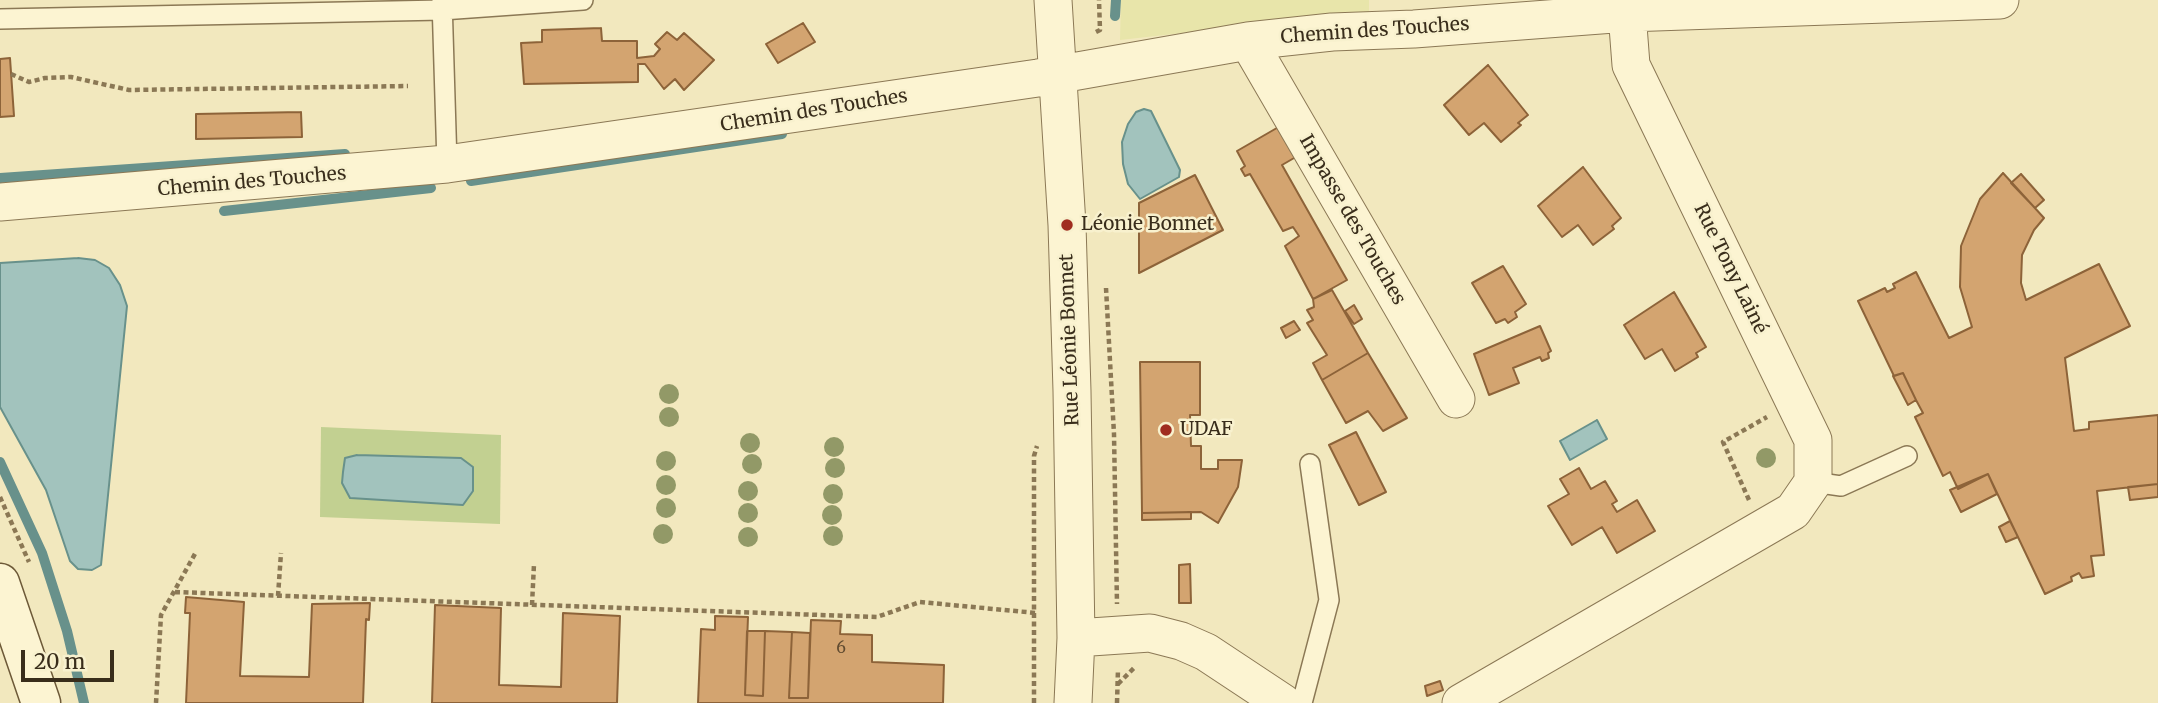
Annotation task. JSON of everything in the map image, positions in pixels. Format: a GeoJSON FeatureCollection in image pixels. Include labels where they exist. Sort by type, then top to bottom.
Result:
{"type":"FeatureCollection","features":[{"type":"Feature","properties":{"kind":"street","name":"Rue Léonie Bonnet"},"geometry":{"type":"LineString","coordinates":[[1052,0],[1067,225],[1076,695]]}},
{"type":"Feature","properties":{"kind":"street"},"geometry":{"type":"LineString","coordinates":[[1627,13],[2000,0]]}},
{"type":"Feature","properties":{"kind":"street","name":"Chemin des Touches"},"geometry":{"type":"LineString","coordinates":[[0,202],[447,164],[1058,74],[1248,41],[1332,32],[1414,29],[1627,13]]}},
{"type":"Feature","properties":{"kind":"street","name":"Rue Tony Lainé"},"geometry":{"type":"LineString","coordinates":[[1627,13],[1631,65],[1813,440],[1813,482]]}},
{"type":"Feature","properties":{"kind":"street","name":"Impasse des Touches"},"geometry":{"type":"LineString","coordinates":[[1248,41],[1456,400]]}},
{"type":"Feature","properties":{"kind":"street"},"geometry":{"type":"LineString","coordinates":[[1461,703],[1793,511],[1813,482]]}},
{"type":"Feature","properties":{"kind":"street"},"geometry":{"type":"LineString","coordinates":[[5,599],[16,703]]}},
{"type":"Feature","properties":{"kind":"street"},"geometry":{"type":"LineString","coordinates":[[5,599],[41,703]]}},
{"type":"Feature","properties":{"kind":"street"},"geometry":{"type":"LineString","coordinates":[[1076,638],[1150,633],[1181,642],[1206,652],[1283,703]]}},
{"type":"Feature","properties":{"kind":"lane"},"geometry":{"type":"LineString","coordinates":[[0,19],[63,9],[442,5],[583,0]]}},
{"type":"Feature","properties":{"kind":"lane"},"geometry":{"type":"LineString","coordinates":[[442,5],[447,164]]}},
{"type":"Feature","properties":{"kind":"lane"},"geometry":{"type":"LineString","coordinates":[[1813,482],[1842,486],[1907,456]]}},
{"type":"Feature","properties":{"kind":"lane"},"geometry":{"type":"LineString","coordinates":[[1302,703],[1329,600],[1310,464]]}},
{"type":"Feature","properties":{"kind":"path"},"geometry":{"type":"LineString","coordinates":[[1089,36],[1100,30],[1098,0]]}},
{"type":"Feature","properties":{"kind":"path"},"geometry":{"type":"LineString","coordinates":[[11,74],[29,82],[71,77],[129,90],[408,86]]}},
{"type":"Feature","properties":{"kind":"path"},"geometry":{"type":"LineString","coordinates":[[1763,529],[1723,442],[1772,414]]}},
{"type":"Feature","properties":{"kind":"path"},"geometry":{"type":"LineString","coordinates":[[1034,456],[1034,703]]}},
{"type":"Feature","properties":{"kind":"path"},"geometry":{"type":"LineString","coordinates":[[156,703],[161,615],[196,552]]}},
{"type":"Feature","properties":{"kind":"path"},"geometry":{"type":"LineString","coordinates":[[278,596],[281,553]]}},
{"type":"Feature","properties":{"kind":"path"},"geometry":{"type":"LineString","coordinates":[[532,605],[534,564]]}},
{"type":"Feature","properties":{"kind":"path"},"geometry":{"type":"LineString","coordinates":[[175,592],[877,617],[919,602],[1036,613]]}},
{"type":"Feature","properties":{"kind":"shaded area"},"geometry":{"type":"Polygon","coordinates":[[[1121,0],[1369,0],[1369,12],[1120,40],[1121,0]]]}},
{"type":"Feature","properties":{"kind":"green space"},"geometry":{"type":"Polygon","coordinates":[[[321,427],[501,435],[500,524],[320,517],[321,427]]]}},
{"type":"Feature","properties":{"kind":"water"},"geometry":{"type":"Polygon","coordinates":[[[1144,109],[1151,111],[1180,170],[1179,177],[1140,199],[1128,184],[1123,164],[1122,142],[1128,124],[1136,112],[1144,109]]]}},
{"type":"Feature","properties":{"kind":"water"},"geometry":{"type":"Polygon","coordinates":[[[78,258],[95,260],[109,268],[120,285],[127,306],[101,565],[92,570],[78,569],[70,561],[46,490],[0,407],[0,263],[78,258]]]}},
{"type":"Feature","properties":{"kind":"water"},"geometry":{"type":"Polygon","coordinates":[[[1597,420],[1607,439],[1570,460],[1560,441],[1597,420]]]}},
{"type":"Feature","properties":{"kind":"water"},"geometry":{"type":"Polygon","coordinates":[[[357,455],[461,458],[473,467],[473,491],[463,505],[350,498],[342,483],[345,458],[357,455]]]}},
{"type":"Feature","properties":{"kind":"building"},"geometry":{"type":"Polygon","coordinates":[[[803,23],[815,42],[778,63],[766,44],[803,23]]]}},
{"type":"Feature","properties":{"kind":"building"},"geometry":{"type":"Polygon","coordinates":[[[601,28],[602,41],[637,41],[637,58],[654,56],[660,49],[655,44],[667,32],[677,40],[684,33],[714,60],[684,90],[675,79],[664,89],[645,64],[638,64],[638,82],[524,84],[521,43],[542,42],[542,30],[601,28]]]}},
{"type":"Feature","properties":{"kind":"building"},"geometry":{"type":"Polygon","coordinates":[[[10,58],[14,116],[0,117],[0,59],[10,58]]]}},
{"type":"Feature","properties":{"kind":"building"},"geometry":{"type":"Polygon","coordinates":[[[1488,65],[1528,115],[1518,123],[1521,125],[1501,142],[1484,123],[1469,135],[1444,105],[1488,65]]]}},
{"type":"Feature","properties":{"kind":"building"},"geometry":{"type":"Polygon","coordinates":[[[301,112],[302,137],[196,139],[196,114],[301,112]]]}},
{"type":"Feature","properties":{"kind":"building"},"geometry":{"type":"Polygon","coordinates":[[[1282,125],[1301,154],[1282,165],[1347,280],[1313,299],[1285,246],[1299,236],[1293,227],[1283,231],[1250,174],[1245,176],[1241,169],[1245,166],[1237,151],[1282,125]]]}},
{"type":"Feature","properties":{"kind":"building"},"geometry":{"type":"Polygon","coordinates":[[[1583,167],[1621,218],[1612,226],[1614,229],[1593,245],[1578,225],[1562,237],[1538,206],[1583,167]]]}},
{"type":"Feature","properties":{"kind":"building"},"geometry":{"type":"Polygon","coordinates":[[[2003,173],[2044,218],[2034,230],[2022,255],[2021,283],[2026,300],[2099,264],[2130,326],[2065,358],[2074,431],[2089,429],[2089,422],[2158,415],[2158,484],[2097,491],[2104,555],[2091,556],[2094,576],[2082,578],[2079,573],[2071,577],[2072,581],[2045,594],[1988,474],[1958,489],[1950,472],[1943,476],[1915,417],[1923,413],[1903,373],[1894,376],[1858,301],[1885,288],[1887,292],[1895,288],[1893,284],[1916,272],[1949,338],[1972,327],[1960,287],[1961,246],[1980,199],[2003,173]]]}},
{"type":"Feature","properties":{"kind":"building"},"geometry":{"type":"Polygon","coordinates":[[[2021,174],[2044,200],[2035,208],[2011,183],[2021,174]]]}},
{"type":"Feature","properties":{"kind":"building"},"geometry":{"type":"Polygon","coordinates":[[[1195,175],[1223,230],[1139,273],[1139,203],[1195,175]]]}},
{"type":"Feature","properties":{"kind":"building"},"geometry":{"type":"Polygon","coordinates":[[[1503,266],[1526,304],[1515,312],[1517,317],[1508,323],[1505,319],[1496,323],[1472,283],[1503,266]]]}},
{"type":"Feature","properties":{"kind":"building"},"geometry":{"type":"Polygon","coordinates":[[[1332,290],[1368,353],[1322,380],[1313,363],[1327,355],[1307,323],[1313,320],[1307,310],[1314,307],[1313,299],[1332,290]]]}},
{"type":"Feature","properties":{"kind":"building"},"geometry":{"type":"Polygon","coordinates":[[[1674,292],[1706,347],[1696,353],[1698,357],[1675,371],[1662,349],[1645,359],[1624,325],[1674,292]]]}},
{"type":"Feature","properties":{"kind":"building"},"geometry":{"type":"Polygon","coordinates":[[[1354,305],[1362,319],[1354,324],[1345,311],[1354,305]]]}},
{"type":"Feature","properties":{"kind":"building"},"geometry":{"type":"Polygon","coordinates":[[[1294,321],[1300,330],[1286,338],[1281,328],[1294,321]]]}},
{"type":"Feature","properties":{"kind":"building"},"geometry":{"type":"Polygon","coordinates":[[[1540,326],[1551,351],[1548,353],[1549,358],[1542,361],[1540,357],[1513,368],[1519,383],[1489,395],[1474,354],[1540,326]]]}},
{"type":"Feature","properties":{"kind":"building"},"geometry":{"type":"Polygon","coordinates":[[[1368,353],[1407,418],[1383,431],[1368,411],[1346,423],[1322,380],[1368,353]]]}},
{"type":"Feature","properties":{"kind":"building","name":"UDAF"},"geometry":{"type":"Polygon","coordinates":[[[1140,362],[1200,362],[1200,415],[1190,415],[1191,446],[1201,446],[1201,469],[1218,469],[1218,460],[1242,460],[1238,487],[1218,523],[1201,512],[1142,513],[1140,362]]]}},
{"type":"Feature","properties":{"kind":"building"},"geometry":{"type":"Polygon","coordinates":[[[1903,373],[1916,400],[1908,405],[1893,376],[1903,373]]]}},
{"type":"Feature","properties":{"kind":"building"},"geometry":{"type":"Polygon","coordinates":[[[1356,432],[1386,492],[1359,505],[1329,445],[1356,432]]]}},
{"type":"Feature","properties":{"kind":"building"},"geometry":{"type":"Polygon","coordinates":[[[1579,468],[1591,489],[1605,481],[1617,501],[1612,504],[1617,512],[1637,500],[1655,531],[1617,553],[1602,527],[1572,545],[1548,506],[1569,494],[1560,479],[1579,468]]]}},
{"type":"Feature","properties":{"kind":"building"},"geometry":{"type":"Polygon","coordinates":[[[1988,474],[1997,494],[1961,512],[1950,490],[1988,474]]]}},
{"type":"Feature","properties":{"kind":"building"},"geometry":{"type":"Polygon","coordinates":[[[2158,484],[2158,497],[2130,500],[2128,487],[2158,484]]]}},
{"type":"Feature","properties":{"kind":"building"},"geometry":{"type":"Polygon","coordinates":[[[1191,512],[1191,519],[1142,520],[1142,513],[1191,512]]]}},
{"type":"Feature","properties":{"kind":"building"},"geometry":{"type":"Polygon","coordinates":[[[2010,521],[2018,537],[2006,542],[1999,527],[2010,521]]]}},
{"type":"Feature","properties":{"kind":"building"},"geometry":{"type":"Polygon","coordinates":[[[1190,564],[1191,603],[1179,603],[1179,565],[1190,564]]]}},
{"type":"Feature","properties":{"kind":"building"},"geometry":{"type":"Polygon","coordinates":[[[186,597],[244,602],[240,676],[309,677],[312,604],[370,603],[369,620],[366,619],[363,703],[186,703],[190,613],[185,613],[186,597]]]}},
{"type":"Feature","properties":{"kind":"building"},"geometry":{"type":"Polygon","coordinates":[[[435,605],[501,608],[499,685],[561,687],[563,613],[620,616],[617,703],[432,703],[435,605]]]}},
{"type":"Feature","properties":{"kind":"building"},"geometry":{"type":"Polygon","coordinates":[[[715,616],[748,617],[745,695],[763,696],[765,631],[792,632],[789,698],[808,698],[811,620],[841,621],[840,634],[872,635],[872,662],[944,665],[943,703],[698,703],[701,629],[715,630],[715,616]]]}},
{"type":"Feature","properties":{"kind":"building"},"geometry":{"type":"Polygon","coordinates":[[[747,631],[765,631],[763,696],[745,695],[747,631]]]}},
{"type":"Feature","properties":{"kind":"building"},"geometry":{"type":"Polygon","coordinates":[[[792,632],[810,633],[808,698],[789,698],[792,632]]]}},
{"type":"Feature","properties":{"kind":"building"},"geometry":{"type":"Polygon","coordinates":[[[1440,681],[1443,690],[1427,696],[1425,686],[1440,681]]]}},
{"type":"Feature","properties":{"kind":"waterway"},"geometry":{"type":"LineString","coordinates":[[1115,16],[1116,0]]}},
{"type":"Feature","properties":{"kind":"waterway"},"geometry":{"type":"LineString","coordinates":[[471,181],[782,134]]}},
{"type":"Feature","properties":{"kind":"waterway"},"geometry":{"type":"LineString","coordinates":[[0,178],[345,154]]}},
{"type":"Feature","properties":{"kind":"waterway"},"geometry":{"type":"LineString","coordinates":[[224,211],[431,188]]}},
{"type":"Feature","properties":{"kind":"waterway"},"geometry":{"type":"LineString","coordinates":[[0,462],[42,553],[67,631],[84,703]]}},
{"type":"Feature","properties":{"kind":"place","name":"Léonie Bonnet"},"geometry":{"type":"Point","coordinates":[1067,225]}},
{"type":"Feature","properties":{"kind":"place","name":"UDAF"},"geometry":{"type":"Point","coordinates":[1166,430]}}]}
